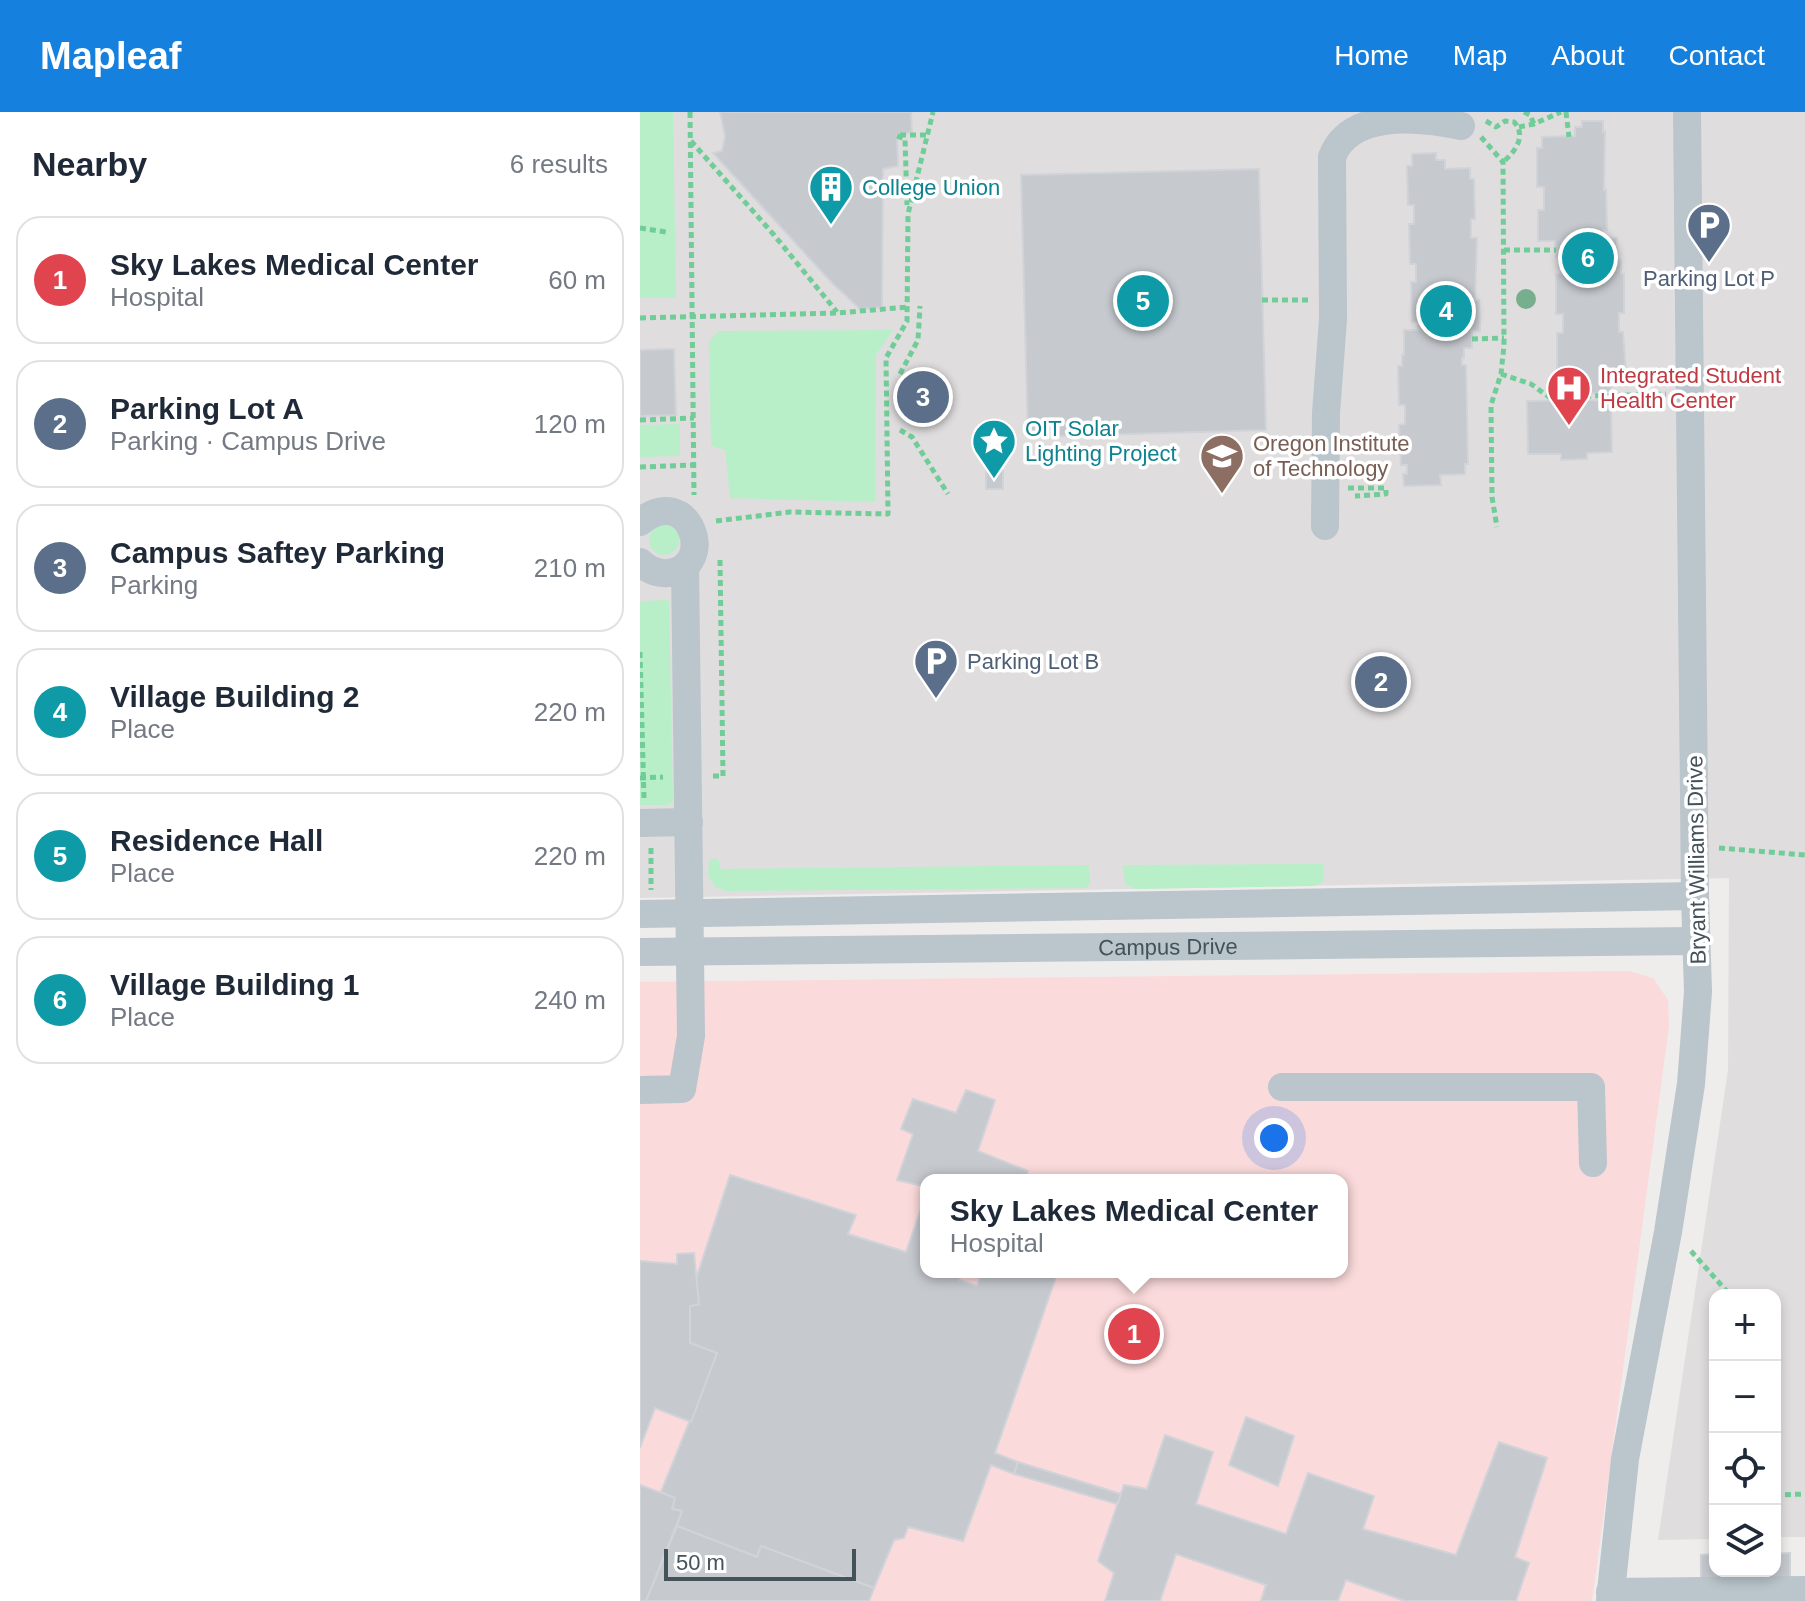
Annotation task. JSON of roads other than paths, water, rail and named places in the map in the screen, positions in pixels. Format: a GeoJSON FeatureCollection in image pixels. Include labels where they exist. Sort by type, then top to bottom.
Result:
{"type":"FeatureCollection","features":[{"type":"Feature","properties":{"kind":"street","name":"Bryant Williams Drive"},"geometry":{"type":"LineString","coordinates":[[1610,1596],[1625,1459],[1668,1232],[1691,1084],[1698,992],[1687,112]]}},
{"type":"Feature","properties":{"kind":"street"},"geometry":{"type":"LineString","coordinates":[[1325,526],[1326,413],[1333,319],[1332,157],[1336,143],[1352,116],[1392,113],[1461,126]]}},
{"type":"Feature","properties":{"kind":"street"},"geometry":{"type":"LineString","coordinates":[[640,522],[656,512],[704,516],[695,548],[685,566],[691,1036],[682,1089],[640,1090]]}},
{"type":"Feature","properties":{"kind":"street"},"geometry":{"type":"LineString","coordinates":[[640,562],[655,573],[676,571],[685,566]]}},
{"type":"Feature","properties":{"kind":"street"},"geometry":{"type":"LineString","coordinates":[[643,823],[689,822]]}},
{"type":"Feature","properties":{"kind":"street","name":"Campus Drive"},"geometry":{"type":"LineString","coordinates":[[646,905],[689,913],[1695,896]]}},
{"type":"Feature","properties":{"kind":"street"},"geometry":{"type":"LineString","coordinates":[[1346,903],[1346,946]]}},
{"type":"Feature","properties":{"kind":"street"},"geometry":{"type":"LineString","coordinates":[[1104,907],[1104,949]]}},
{"type":"Feature","properties":{"kind":"street","name":"Campus Drive"},"geometry":{"type":"LineString","coordinates":[[640,952],[1696,941]]}},
{"type":"Feature","properties":{"kind":"street"},"geometry":{"type":"LineString","coordinates":[[1282,1087],[1591,1087],[1593,1163]]}},
{"type":"Feature","properties":{"kind":"street"},"geometry":{"type":"LineString","coordinates":[[1610,1596],[1805,1590]]}},
{"type":"Feature","properties":{"kind":"place","name":"College Union"},"geometry":{"type":"Point","coordinates":[831,226]}},
{"type":"Feature","properties":{"kind":"place","name":"Village Building 1"},"geometry":{"type":"Point","coordinates":[1588,258]}},
{"type":"Feature","properties":{"kind":"place","name":"Parking Lot P"},"geometry":{"type":"Point","coordinates":[1709,264]}},
{"type":"Feature","properties":{"kind":"place","name":"Residence Hall"},"geometry":{"type":"Point","coordinates":[1143,301]}},
{"type":"Feature","properties":{"kind":"place","name":"Village Building 2"},"geometry":{"type":"Point","coordinates":[1446,311]}},
{"type":"Feature","properties":{"kind":"place","name":"Campus Saftey Parking"},"geometry":{"type":"Point","coordinates":[923,397]}},
{"type":"Feature","properties":{"kind":"place","name":"Integrated Student Health Center"},"geometry":{"type":"Point","coordinates":[1569,427]}},
{"type":"Feature","properties":{"kind":"place","name":"OIT Solar Lighting Project"},"geometry":{"type":"Point","coordinates":[994,480]}},
{"type":"Feature","properties":{"kind":"place","name":"Oregon Institute of Technology"},"geometry":{"type":"Point","coordinates":[1222,495]}},
{"type":"Feature","properties":{"kind":"place","name":"Parking Lot A"},"geometry":{"type":"Point","coordinates":[1381,682]}},
{"type":"Feature","properties":{"kind":"place","name":"Parking Lot B"},"geometry":{"type":"Point","coordinates":[936,700]}},
{"type":"Feature","properties":{"kind":"place","name":"Sky Lakes Medical Center"},"geometry":{"type":"Point","coordinates":[1134,1334]}}]}
